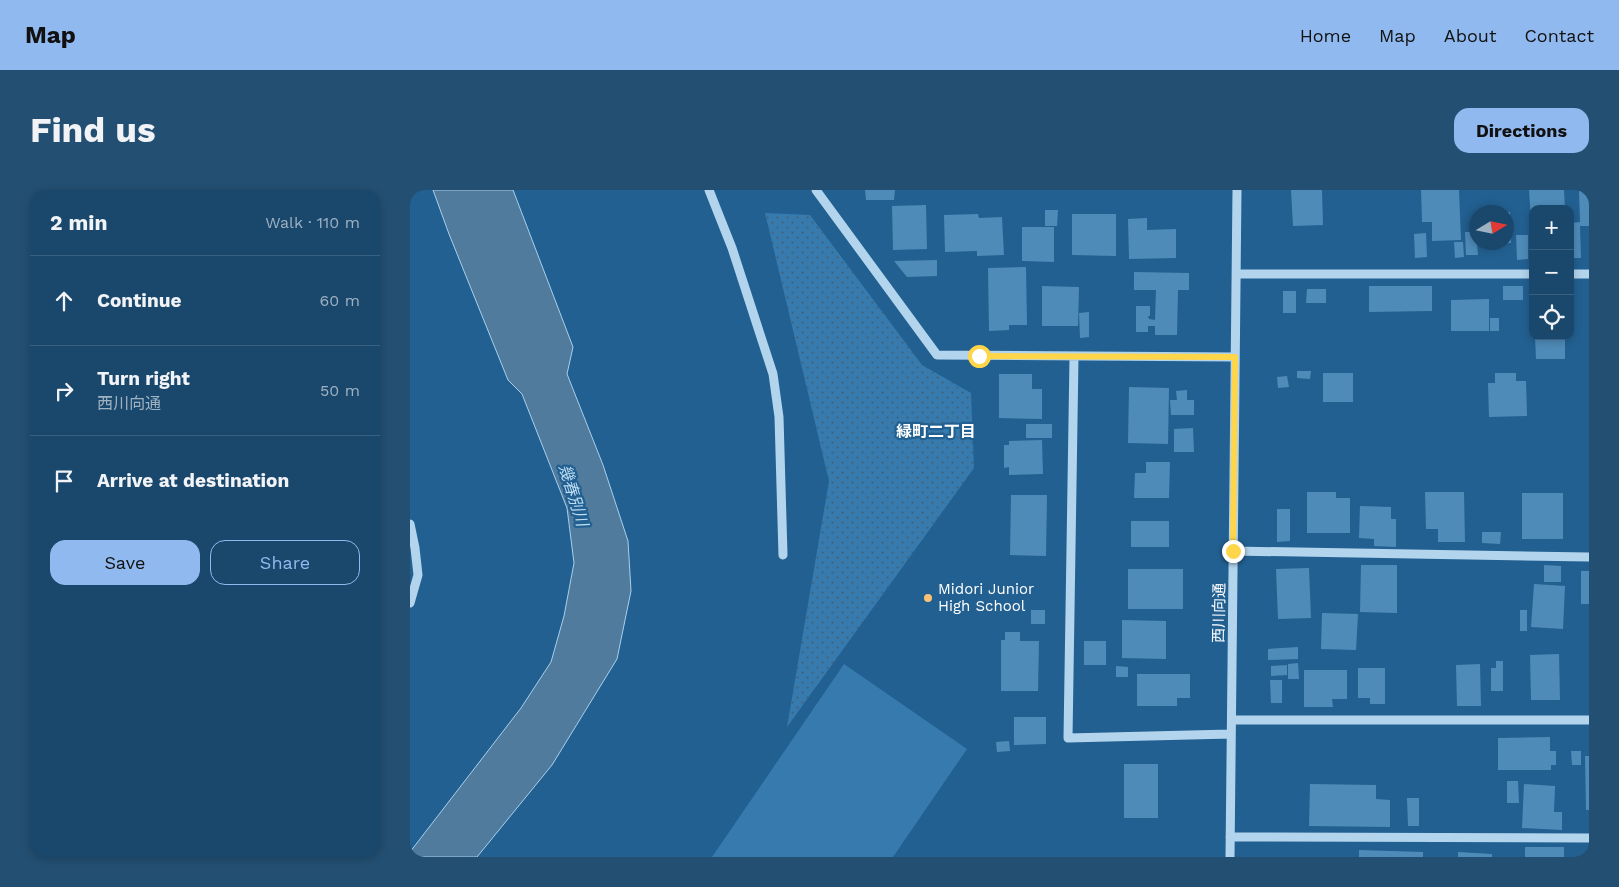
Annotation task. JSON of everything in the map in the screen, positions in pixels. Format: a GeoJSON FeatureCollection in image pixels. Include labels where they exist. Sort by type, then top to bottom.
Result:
{"type":"FeatureCollection","features":[{"type":"Feature","properties":{"kind":"street"},"geometry":{"type":"LineString","coordinates":[[709,190],[732,248],[773,374],[779,417],[783,555]]}},
{"type":"Feature","properties":{"kind":"street"},"geometry":{"type":"LineString","coordinates":[[816,190],[937,356],[1235,357]]}},
{"type":"Feature","properties":{"kind":"street","name":"西川向通"},"geometry":{"type":"LineString","coordinates":[[1230,857],[1237,190]]}},
{"type":"Feature","properties":{"kind":"street"},"geometry":{"type":"LineString","coordinates":[[1236,274],[1529,274]]}},
{"type":"Feature","properties":{"kind":"street"},"geometry":{"type":"LineString","coordinates":[[1574,274],[1589,274]]}},
{"type":"Feature","properties":{"kind":"street"},"geometry":{"type":"LineString","coordinates":[[1074,357],[1068,738],[1231,734]]}},
{"type":"Feature","properties":{"kind":"street"},"geometry":{"type":"LineString","coordinates":[[410,524],[418,576],[410,603]]}},
{"type":"Feature","properties":{"kind":"street"},"geometry":{"type":"LineString","coordinates":[[1233,551],[1589,557]]}},
{"type":"Feature","properties":{"kind":"street"},"geometry":{"type":"LineString","coordinates":[[1232,720],[1589,720]]}},
{"type":"Feature","properties":{"kind":"street"},"geometry":{"type":"LineString","coordinates":[[1230,837],[1589,838]]}},
{"type":"Feature","properties":{"kind":"shaded area"},"geometry":{"type":"Polygon","coordinates":[[[765,213],[810,215],[922,365],[971,393],[974,468],[787,727],[829,481],[765,213]]]}},
{"type":"Feature","properties":{"kind":"shaded area"},"geometry":{"type":"Polygon","coordinates":[[[844,664],[967,749],[893,857],[712,857],[844,664]]]}},
{"type":"Feature","properties":{"kind":"water","name":"幾春別川"},"geometry":{"type":"Polygon","coordinates":[[[433,190],[513,190],[573,347],[567,374],[603,465],[628,541],[631,591],[617,659],[552,765],[477,857],[410,857],[410,852],[521,708],[551,662],[564,616],[574,563],[567,508],[522,394],[508,380],[433,190]]]}},
{"type":"Feature","properties":{"kind":"building"},"geometry":{"type":"Polygon","coordinates":[[[865,190],[895,190],[894,200],[866,200],[865,190]]]}},
{"type":"Feature","properties":{"kind":"building"},"geometry":{"type":"Polygon","coordinates":[[[1291,190],[1322,190],[1323,225],[1293,226],[1291,190]]]}},
{"type":"Feature","properties":{"kind":"building"},"geometry":{"type":"Polygon","coordinates":[[[1421,190],[1459,190],[1461,240],[1432,241],[1432,222],[1422,222],[1421,190]]]}},
{"type":"Feature","properties":{"kind":"building"},"geometry":{"type":"Polygon","coordinates":[[[1529,190],[1564,190],[1565,205],[1530,205],[1529,190]]]}},
{"type":"Feature","properties":{"kind":"building"},"geometry":{"type":"Polygon","coordinates":[[[1589,190],[1589,226],[1580,226],[1581,258],[1574,258],[1574,223],[1580,222],[1579,191],[1589,190]]]}},
{"type":"Feature","properties":{"kind":"building"},"geometry":{"type":"Polygon","coordinates":[[[926,205],[927,249],[893,250],[892,206],[926,205]]]}},
{"type":"Feature","properties":{"kind":"building"},"geometry":{"type":"Polygon","coordinates":[[[1045,210],[1058,210],[1057,226],[1045,226],[1045,210]]]}},
{"type":"Feature","properties":{"kind":"building"},"geometry":{"type":"Polygon","coordinates":[[[978,214],[979,218],[1002,217],[1004,255],[977,256],[977,251],[945,252],[944,215],[978,214]]]}},
{"type":"Feature","properties":{"kind":"building"},"geometry":{"type":"Polygon","coordinates":[[[1072,214],[1116,214],[1116,256],[1072,255],[1072,214]]]}},
{"type":"Feature","properties":{"kind":"building"},"geometry":{"type":"Polygon","coordinates":[[[1147,218],[1147,230],[1176,229],[1176,258],[1129,259],[1128,219],[1147,218]]]}},
{"type":"Feature","properties":{"kind":"building"},"geometry":{"type":"Polygon","coordinates":[[[1022,227],[1054,227],[1054,262],[1022,261],[1022,227]]]}},
{"type":"Feature","properties":{"kind":"building"},"geometry":{"type":"Polygon","coordinates":[[[1465,232],[1469,232],[1469,250],[1478,250],[1478,255],[1466,255],[1465,232]]]}},
{"type":"Feature","properties":{"kind":"building"},"geometry":{"type":"Polygon","coordinates":[[[1426,233],[1427,257],[1415,258],[1414,234],[1426,233]]]}},
{"type":"Feature","properties":{"kind":"building"},"geometry":{"type":"Polygon","coordinates":[[[1516,235],[1528,235],[1528,259],[1517,260],[1516,235]]]}},
{"type":"Feature","properties":{"kind":"building"},"geometry":{"type":"Polygon","coordinates":[[[1454,242],[1463,242],[1464,257],[1455,258],[1454,242]]]}},
{"type":"Feature","properties":{"kind":"building"},"geometry":{"type":"Polygon","coordinates":[[[937,260],[937,276],[907,277],[894,261],[937,260]]]}},
{"type":"Feature","properties":{"kind":"building"},"geometry":{"type":"Polygon","coordinates":[[[1026,267],[1027,325],[1009,325],[1009,330],[989,331],[988,268],[1026,267]]]}},
{"type":"Feature","properties":{"kind":"building"},"geometry":{"type":"Polygon","coordinates":[[[1134,272],[1189,273],[1189,290],[1178,290],[1177,335],[1155,335],[1155,326],[1148,326],[1148,332],[1136,332],[1136,306],[1150,306],[1149,319],[1155,320],[1156,290],[1134,290],[1134,272]]]}},
{"type":"Feature","properties":{"kind":"building"},"geometry":{"type":"Polygon","coordinates":[[[1042,286],[1079,287],[1078,326],[1042,326],[1042,286]]]}},
{"type":"Feature","properties":{"kind":"building"},"geometry":{"type":"Polygon","coordinates":[[[1369,286],[1432,286],[1432,311],[1369,312],[1369,286]]]}},
{"type":"Feature","properties":{"kind":"building"},"geometry":{"type":"Polygon","coordinates":[[[1503,286],[1523,286],[1523,300],[1503,300],[1503,286]]]}},
{"type":"Feature","properties":{"kind":"building"},"geometry":{"type":"Polygon","coordinates":[[[1307,289],[1326,289],[1326,303],[1306,303],[1307,289]]]}},
{"type":"Feature","properties":{"kind":"building"},"geometry":{"type":"Polygon","coordinates":[[[1283,291],[1296,291],[1296,313],[1283,313],[1283,291]]]}},
{"type":"Feature","properties":{"kind":"building"},"geometry":{"type":"Polygon","coordinates":[[[1489,299],[1489,331],[1451,331],[1451,300],[1489,299]]]}},
{"type":"Feature","properties":{"kind":"building"},"geometry":{"type":"Polygon","coordinates":[[[1089,312],[1089,337],[1080,338],[1079,313],[1089,312]]]}},
{"type":"Feature","properties":{"kind":"building"},"geometry":{"type":"Polygon","coordinates":[[[1490,318],[1499,318],[1499,331],[1490,331],[1490,318]]]}},
{"type":"Feature","properties":{"kind":"building"},"geometry":{"type":"Polygon","coordinates":[[[1535,340],[1565,340],[1565,359],[1536,359],[1535,340]]]}},
{"type":"Feature","properties":{"kind":"building"},"geometry":{"type":"Polygon","coordinates":[[[1297,371],[1311,371],[1310,379],[1297,378],[1297,371]]]}},
{"type":"Feature","properties":{"kind":"building"},"geometry":{"type":"Polygon","coordinates":[[[1323,373],[1353,373],[1353,402],[1323,402],[1323,373]]]}},
{"type":"Feature","properties":{"kind":"building"},"geometry":{"type":"Polygon","coordinates":[[[1495,373],[1516,373],[1516,381],[1526,381],[1527,416],[1489,417],[1488,383],[1495,383],[1495,373]]]}},
{"type":"Feature","properties":{"kind":"building"},"geometry":{"type":"Polygon","coordinates":[[[999,374],[1032,374],[1032,389],[1042,389],[1042,419],[999,418],[999,374]]]}},
{"type":"Feature","properties":{"kind":"building"},"geometry":{"type":"Polygon","coordinates":[[[1287,376],[1289,387],[1278,388],[1277,377],[1287,376]]]}},
{"type":"Feature","properties":{"kind":"building"},"geometry":{"type":"Polygon","coordinates":[[[1129,387],[1169,388],[1168,444],[1128,443],[1129,387]]]}},
{"type":"Feature","properties":{"kind":"building"},"geometry":{"type":"Polygon","coordinates":[[[1187,390],[1187,400],[1194,400],[1194,415],[1171,415],[1170,400],[1177,400],[1176,391],[1187,390]]]}},
{"type":"Feature","properties":{"kind":"building"},"geometry":{"type":"Polygon","coordinates":[[[1026,424],[1052,424],[1052,438],[1026,438],[1026,424]]]}},
{"type":"Feature","properties":{"kind":"building"},"geometry":{"type":"Polygon","coordinates":[[[1193,428],[1194,452],[1174,452],[1174,429],[1193,428]]]}},
{"type":"Feature","properties":{"kind":"building"},"geometry":{"type":"Polygon","coordinates":[[[1042,440],[1043,474],[1009,475],[1009,467],[1004,468],[1004,445],[1009,445],[1009,441],[1042,440]]]}},
{"type":"Feature","properties":{"kind":"building"},"geometry":{"type":"Polygon","coordinates":[[[1146,462],[1170,462],[1169,498],[1134,498],[1135,473],[1146,473],[1146,462]]]}},
{"type":"Feature","properties":{"kind":"building"},"geometry":{"type":"Polygon","coordinates":[[[1307,492],[1336,492],[1336,498],[1350,498],[1350,533],[1307,533],[1307,492]]]}},
{"type":"Feature","properties":{"kind":"building"},"geometry":{"type":"Polygon","coordinates":[[[1425,492],[1464,492],[1465,542],[1438,542],[1438,529],[1426,529],[1425,492]]]}},
{"type":"Feature","properties":{"kind":"building"},"geometry":{"type":"Polygon","coordinates":[[[1522,493],[1563,493],[1563,539],[1522,539],[1522,493]]]}},
{"type":"Feature","properties":{"kind":"building"},"geometry":{"type":"Polygon","coordinates":[[[1011,495],[1047,495],[1046,556],[1010,555],[1011,495]]]}},
{"type":"Feature","properties":{"kind":"building"},"geometry":{"type":"Polygon","coordinates":[[[1360,506],[1391,507],[1391,519],[1396,519],[1396,547],[1374,546],[1374,539],[1359,538],[1360,506]]]}},
{"type":"Feature","properties":{"kind":"building"},"geometry":{"type":"Polygon","coordinates":[[[1277,509],[1290,509],[1290,541],[1277,542],[1277,509]]]}},
{"type":"Feature","properties":{"kind":"building"},"geometry":{"type":"Polygon","coordinates":[[[1131,521],[1169,521],[1169,547],[1131,547],[1131,521]]]}},
{"type":"Feature","properties":{"kind":"building"},"geometry":{"type":"Polygon","coordinates":[[[1482,532],[1501,532],[1500,544],[1482,543],[1482,532]]]}},
{"type":"Feature","properties":{"kind":"building"},"geometry":{"type":"Polygon","coordinates":[[[1361,565],[1397,565],[1397,613],[1360,612],[1361,565]]]}},
{"type":"Feature","properties":{"kind":"building"},"geometry":{"type":"Polygon","coordinates":[[[1544,565],[1561,566],[1561,582],[1544,582],[1544,565]]]}},
{"type":"Feature","properties":{"kind":"building"},"geometry":{"type":"Polygon","coordinates":[[[1309,568],[1311,618],[1278,619],[1276,569],[1309,568]]]}},
{"type":"Feature","properties":{"kind":"building"},"geometry":{"type":"Polygon","coordinates":[[[1128,569],[1183,569],[1183,609],[1128,609],[1128,569]]]}},
{"type":"Feature","properties":{"kind":"building"},"geometry":{"type":"Polygon","coordinates":[[[1581,571],[1589,571],[1589,604],[1581,604],[1581,571]]]}},
{"type":"Feature","properties":{"kind":"building"},"geometry":{"type":"Polygon","coordinates":[[[1534,584],[1565,586],[1563,629],[1531,627],[1534,584]]]}},
{"type":"Feature","properties":{"kind":"building"},"geometry":{"type":"Polygon","coordinates":[[[1031,610],[1045,610],[1045,624],[1031,624],[1031,610]]]}},
{"type":"Feature","properties":{"kind":"building"},"geometry":{"type":"Polygon","coordinates":[[[1520,610],[1527,610],[1527,631],[1520,631],[1520,610]]]}},
{"type":"Feature","properties":{"kind":"building"},"geometry":{"type":"Polygon","coordinates":[[[1322,613],[1358,614],[1356,650],[1321,649],[1322,613]]]}},
{"type":"Feature","properties":{"kind":"building"},"geometry":{"type":"Polygon","coordinates":[[[1122,620],[1166,621],[1166,659],[1122,658],[1122,620]]]}},
{"type":"Feature","properties":{"kind":"building"},"geometry":{"type":"Polygon","coordinates":[[[1005,632],[1020,632],[1020,641],[1039,641],[1038,691],[1001,691],[1001,640],[1005,640],[1005,632]]]}},
{"type":"Feature","properties":{"kind":"building"},"geometry":{"type":"Polygon","coordinates":[[[1084,641],[1106,641],[1106,665],[1084,665],[1084,641]]]}},
{"type":"Feature","properties":{"kind":"building"},"geometry":{"type":"Polygon","coordinates":[[[1298,647],[1298,659],[1268,660],[1268,649],[1298,647]]]}},
{"type":"Feature","properties":{"kind":"building"},"geometry":{"type":"Polygon","coordinates":[[[1559,654],[1560,700],[1531,700],[1530,655],[1559,654]]]}},
{"type":"Feature","properties":{"kind":"building"},"geometry":{"type":"Polygon","coordinates":[[[1496,661],[1503,661],[1503,691],[1491,691],[1491,668],[1496,668],[1496,661]]]}},
{"type":"Feature","properties":{"kind":"building"},"geometry":{"type":"Polygon","coordinates":[[[1298,663],[1299,679],[1288,679],[1288,664],[1298,663]]]}},
{"type":"Feature","properties":{"kind":"building"},"geometry":{"type":"Polygon","coordinates":[[[1480,664],[1481,706],[1457,706],[1456,665],[1480,664]]]}},
{"type":"Feature","properties":{"kind":"building"},"geometry":{"type":"Polygon","coordinates":[[[1287,665],[1287,675],[1271,676],[1271,666],[1287,665]]]}},
{"type":"Feature","properties":{"kind":"building"},"geometry":{"type":"Polygon","coordinates":[[[1116,666],[1128,667],[1128,677],[1116,677],[1116,666]]]}},
{"type":"Feature","properties":{"kind":"building"},"geometry":{"type":"Polygon","coordinates":[[[1358,668],[1385,668],[1385,704],[1370,704],[1370,698],[1358,698],[1358,668]]]}},
{"type":"Feature","properties":{"kind":"building"},"geometry":{"type":"Polygon","coordinates":[[[1304,670],[1347,670],[1347,699],[1332,699],[1333,707],[1304,707],[1304,670]]]}},
{"type":"Feature","properties":{"kind":"building"},"geometry":{"type":"Polygon","coordinates":[[[1137,674],[1190,674],[1190,698],[1177,698],[1177,706],[1137,706],[1137,674]]]}},
{"type":"Feature","properties":{"kind":"building"},"geometry":{"type":"Polygon","coordinates":[[[1270,680],[1282,680],[1282,703],[1271,703],[1270,680]]]}},
{"type":"Feature","properties":{"kind":"building"},"geometry":{"type":"Polygon","coordinates":[[[1014,717],[1046,717],[1046,744],[1014,745],[1014,717]]]}},
{"type":"Feature","properties":{"kind":"building"},"geometry":{"type":"Polygon","coordinates":[[[1550,737],[1550,751],[1556,751],[1556,765],[1551,765],[1551,770],[1498,770],[1498,738],[1550,737]]]}},
{"type":"Feature","properties":{"kind":"building"},"geometry":{"type":"Polygon","coordinates":[[[1009,741],[1010,751],[997,752],[996,742],[1009,741]]]}},
{"type":"Feature","properties":{"kind":"building"},"geometry":{"type":"Polygon","coordinates":[[[1571,751],[1581,751],[1581,765],[1572,765],[1571,751]]]}},
{"type":"Feature","properties":{"kind":"building"},"geometry":{"type":"Polygon","coordinates":[[[1585,756],[1589,756],[1589,810],[1586,810],[1585,756]]]}},
{"type":"Feature","properties":{"kind":"building"},"geometry":{"type":"Polygon","coordinates":[[[1124,764],[1158,764],[1158,818],[1124,818],[1124,764]]]}},
{"type":"Feature","properties":{"kind":"building"},"geometry":{"type":"Polygon","coordinates":[[[1507,781],[1518,781],[1519,803],[1507,803],[1507,781]]]}},
{"type":"Feature","properties":{"kind":"building"},"geometry":{"type":"Polygon","coordinates":[[[1310,784],[1376,785],[1376,799],[1390,800],[1390,827],[1309,826],[1310,784]]]}},
{"type":"Feature","properties":{"kind":"building"},"geometry":{"type":"Polygon","coordinates":[[[1524,784],[1555,786],[1554,812],[1562,812],[1562,830],[1522,828],[1524,784]]]}},
{"type":"Feature","properties":{"kind":"building"},"geometry":{"type":"Polygon","coordinates":[[[1407,798],[1419,798],[1419,826],[1408,826],[1407,798]]]}},
{"type":"Feature","properties":{"kind":"building"},"geometry":{"type":"Polygon","coordinates":[[[1525,847],[1564,847],[1564,857],[1525,857],[1525,847]]]}},
{"type":"Feature","properties":{"kind":"building"},"geometry":{"type":"Polygon","coordinates":[[[1359,850],[1423,852],[1423,857],[1359,857],[1359,850]]]}},
{"type":"Feature","properties":{"kind":"building"},"geometry":{"type":"Polygon","coordinates":[[[1458,852],[1492,854],[1492,857],[1458,857],[1458,852]]]}},
{"type":"Feature","properties":{"kind":"place","name":"Midori Junior High School"},"geometry":{"type":"Point","coordinates":[928,598]}},
{"type":"Feature","properties":{"kind":"district","name":"緑町二丁目"},"geometry":{"type":"Point","coordinates":[936,431]}},
{"type":"Feature","properties":{"kind":"route"},"geometry":{"type":"LineString","coordinates":[[979,356],[1235,357],[1233,551]]}}]}
